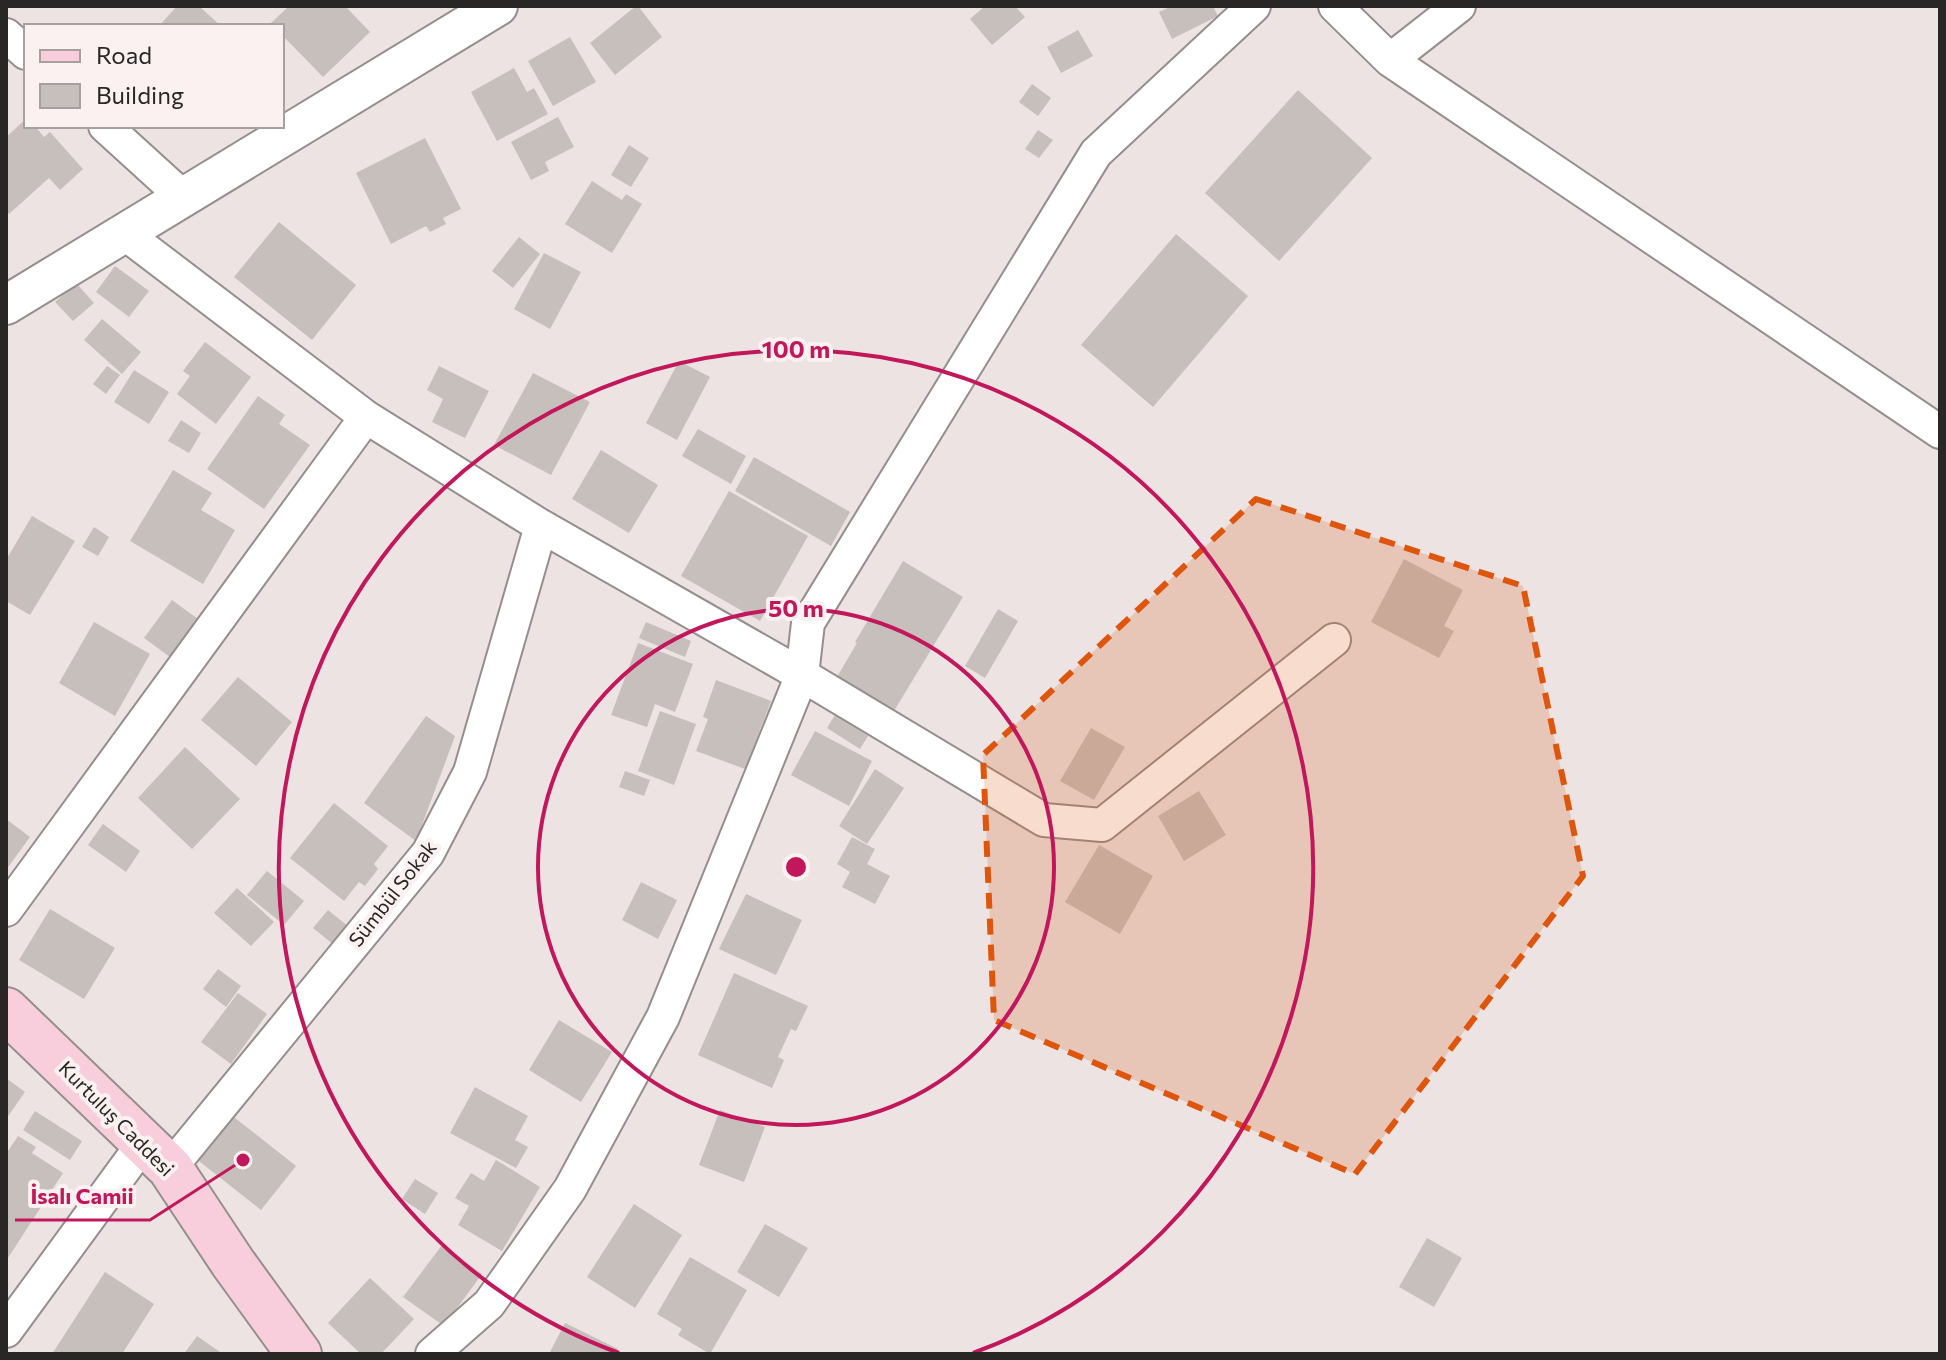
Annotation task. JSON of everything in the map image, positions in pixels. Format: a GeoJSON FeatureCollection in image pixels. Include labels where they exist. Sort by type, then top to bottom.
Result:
{"type":"FeatureCollection","features":[{"type":"Feature","properties":{"kind":"main road","name":"Kurtuluş Caddesi"},"geometry":{"type":"LineString","coordinates":[[6,1010],[157,1154],[299,1354]]}},
{"type":"Feature","properties":{"kind":"street"},"geometry":{"type":"LineString","coordinates":[[6,305],[498,6]]}},
{"type":"Feature","properties":{"kind":"street"},"geometry":{"type":"LineString","coordinates":[[432,1354],[489,1304],[570,1189],[663,1017],[802,675],[808,623],[1096,153],[1254,6]]}},
{"type":"Feature","properties":{"kind":"street"},"geometry":{"type":"LineString","coordinates":[[1335,6],[1390,60],[1940,432]]}},
{"type":"Feature","properties":{"kind":"street"},"geometry":{"type":"LineString","coordinates":[[1390,60],[1459,6]]}},
{"type":"Feature","properties":{"kind":"street"},"geometry":{"type":"LineString","coordinates":[[6,35],[24,51]]}},
{"type":"Feature","properties":{"kind":"street"},"geometry":{"type":"LineString","coordinates":[[107,128],[183,197]]}},
{"type":"Feature","properties":{"kind":"street"},"geometry":{"type":"LineString","coordinates":[[124,233],[366,417],[541,526],[802,675],[1044,820],[1102,825],[1334,640]]}},
{"type":"Feature","properties":{"kind":"street"},"geometry":{"type":"LineString","coordinates":[[6,910],[366,417]]}},
{"type":"Feature","properties":{"kind":"street","name":"Sümbül Sokak"},"geometry":{"type":"LineString","coordinates":[[6,1331],[157,1154],[428,853],[470,772],[541,526]]}},
{"type":"Feature","properties":{"kind":"highlighted area"},"geometry":{"type":"Polygon","coordinates":[[[1256,499],[1523,586],[1583,876],[1355,1174],[994,1020],[983,755],[1256,499]]]}},
{"type":"Feature","properties":{"kind":"building"},"geometry":{"type":"Polygon","coordinates":[[[177,6],[199,6],[219,24],[161,24],[177,6]]]}},
{"type":"Feature","properties":{"kind":"building"},"geometry":{"type":"Polygon","coordinates":[[[289,6],[345,6],[370,32],[323,77],[284,37],[284,24],[271,23],[289,6]]]}},
{"type":"Feature","properties":{"kind":"building"},"geometry":{"type":"Polygon","coordinates":[[[636,6],[662,37],[615,75],[590,43],[636,6]]]}},
{"type":"Feature","properties":{"kind":"building"},"geometry":{"type":"Polygon","coordinates":[[[985,6],[1015,6],[1025,17],[992,45],[970,19],[985,6]]]}},
{"type":"Feature","properties":{"kind":"building"},"geometry":{"type":"Polygon","coordinates":[[[1172,6],[1213,6],[1218,16],[1172,39],[1159,12],[1172,6]]]}},
{"type":"Feature","properties":{"kind":"building"},"geometry":{"type":"Polygon","coordinates":[[[1078,30],[1093,56],[1061,73],[1047,47],[1078,30]]]}},
{"type":"Feature","properties":{"kind":"building"},"geometry":{"type":"Polygon","coordinates":[[[570,37],[596,82],[553,106],[528,61],[570,37]]]}},
{"type":"Feature","properties":{"kind":"building"},"geometry":{"type":"Polygon","coordinates":[[[514,68],[527,92],[534,88],[548,114],[497,141],[471,92],[514,68]]]}},
{"type":"Feature","properties":{"kind":"building"},"geometry":{"type":"Polygon","coordinates":[[[1032,84],[1051,98],[1038,116],[1019,102],[1032,84]]]}},
{"type":"Feature","properties":{"kind":"building"},"geometry":{"type":"Polygon","coordinates":[[[1298,90],[1372,158],[1279,261],[1205,193],[1298,90]]]}},
{"type":"Feature","properties":{"kind":"building"},"geometry":{"type":"Polygon","coordinates":[[[558,117],[574,147],[545,162],[549,171],[531,180],[511,142],[558,117]]]}},
{"type":"Feature","properties":{"kind":"building"},"geometry":{"type":"Polygon","coordinates":[[[24,121],[24,128],[37,128],[44,137],[50,132],[83,169],[60,190],[49,178],[9,214],[6,210],[6,137],[24,121]]]}},
{"type":"Feature","properties":{"kind":"building"},"geometry":{"type":"Polygon","coordinates":[[[1038,130],[1053,140],[1039,158],[1025,149],[1038,130]]]}},
{"type":"Feature","properties":{"kind":"building"},"geometry":{"type":"Polygon","coordinates":[[[425,138],[461,209],[443,218],[446,224],[430,232],[426,226],[391,244],[356,173],[425,138]]]}},
{"type":"Feature","properties":{"kind":"building"},"geometry":{"type":"Polygon","coordinates":[[[629,145],[649,158],[631,187],[611,175],[629,145]]]}},
{"type":"Feature","properties":{"kind":"building"},"geometry":{"type":"Polygon","coordinates":[[[592,181],[622,200],[626,194],[642,204],[612,253],[565,224],[592,181]]]}},
{"type":"Feature","properties":{"kind":"building"},"geometry":{"type":"Polygon","coordinates":[[[279,222],[356,285],[312,340],[234,277],[279,222]]]}},
{"type":"Feature","properties":{"kind":"building"},"geometry":{"type":"Polygon","coordinates":[[[1176,234],[1248,296],[1153,407],[1081,345],[1176,234]]]}},
{"type":"Feature","properties":{"kind":"building"},"geometry":{"type":"Polygon","coordinates":[[[519,237],[540,254],[513,288],[492,271],[519,237]]]}},
{"type":"Feature","properties":{"kind":"building"},"geometry":{"type":"Polygon","coordinates":[[[544,253],[581,272],[550,329],[514,309],[544,253]]]}},
{"type":"Feature","properties":{"kind":"building"},"geometry":{"type":"Polygon","coordinates":[[[115,266],[149,291],[129,317],[96,292],[115,266]]]}},
{"type":"Feature","properties":{"kind":"building"},"geometry":{"type":"Polygon","coordinates":[[[76,283],[94,303],[73,321],[55,302],[76,283]]]}},
{"type":"Feature","properties":{"kind":"building"},"geometry":{"type":"Polygon","coordinates":[[[102,319],[141,352],[122,374],[84,340],[102,319]]]}},
{"type":"Feature","properties":{"kind":"building"},"geometry":{"type":"Polygon","coordinates":[[[205,342],[251,377],[216,424],[177,394],[190,376],[183,371],[205,342]]]}},
{"type":"Feature","properties":{"kind":"building"},"geometry":{"type":"Polygon","coordinates":[[[679,361],[710,377],[677,440],[646,423],[679,361]]]}},
{"type":"Feature","properties":{"kind":"building"},"geometry":{"type":"Polygon","coordinates":[[[107,366],[120,375],[106,394],[93,384],[107,366]]]}},
{"type":"Feature","properties":{"kind":"building"},"geometry":{"type":"Polygon","coordinates":[[[439,366],[489,391],[465,438],[432,422],[443,399],[427,390],[439,366]]]}},
{"type":"Feature","properties":{"kind":"building"},"geometry":{"type":"Polygon","coordinates":[[[134,370],[169,392],[149,424],[114,402],[134,370]]]}},
{"type":"Feature","properties":{"kind":"building"},"geometry":{"type":"Polygon","coordinates":[[[533,373],[590,402],[551,475],[494,445],[533,373]]]}},
{"type":"Feature","properties":{"kind":"building"},"geometry":{"type":"Polygon","coordinates":[[[258,396],[285,415],[279,424],[310,445],[264,509],[207,469],[258,396]]]}},
{"type":"Feature","properties":{"kind":"building"},"geometry":{"type":"Polygon","coordinates":[[[181,420],[201,433],[189,453],[168,441],[181,420]]]}},
{"type":"Feature","properties":{"kind":"building"},"geometry":{"type":"Polygon","coordinates":[[[698,429],[746,456],[731,484],[682,456],[698,429]]]}},
{"type":"Feature","properties":{"kind":"building"},"geometry":{"type":"Polygon","coordinates":[[[601,450],[658,485],[629,533],[572,499],[601,450]]]}},
{"type":"Feature","properties":{"kind":"building"},"geometry":{"type":"Polygon","coordinates":[[[754,457],[850,512],[831,546],[735,491],[754,457]]]}},
{"type":"Feature","properties":{"kind":"building"},"geometry":{"type":"Polygon","coordinates":[[[173,470],[212,493],[201,510],[235,530],[203,584],[130,541],[173,470]]]}},
{"type":"Feature","properties":{"kind":"building"},"geometry":{"type":"Polygon","coordinates":[[[729,491],[808,536],[760,621],[681,576],[729,491]]]}},
{"type":"Feature","properties":{"kind":"building"},"geometry":{"type":"Polygon","coordinates":[[[32,516],[75,541],[30,615],[6,601],[6,560],[32,516]]]}},
{"type":"Feature","properties":{"kind":"building"},"geometry":{"type":"Polygon","coordinates":[[[94,527],[109,537],[98,556],[82,547],[94,527]]]}},
{"type":"Feature","properties":{"kind":"building"},"geometry":{"type":"Polygon","coordinates":[[[1404,559],[1463,590],[1444,626],[1454,631],[1439,658],[1371,622],[1404,559]]]}},
{"type":"Feature","properties":{"kind":"building"},"geometry":{"type":"Polygon","coordinates":[[[903,561],[963,597],[894,711],[837,677],[903,561]]]}},
{"type":"Feature","properties":{"kind":"building"},"geometry":{"type":"Polygon","coordinates":[[[172,600],[198,619],[170,657],[144,638],[172,600]]]}},
{"type":"Feature","properties":{"kind":"building"},"geometry":{"type":"Polygon","coordinates":[[[998,609],[1018,621],[985,678],[965,666],[998,609]]]}},
{"type":"Feature","properties":{"kind":"building"},"geometry":{"type":"Polygon","coordinates":[[[94,622],[150,654],[115,716],[59,683],[94,622]]]}},
{"type":"Feature","properties":{"kind":"building"},"geometry":{"type":"Polygon","coordinates":[[[646,622],[691,641],[685,657],[639,638],[646,622]]]}},
{"type":"Feature","properties":{"kind":"building"},"geometry":{"type":"Polygon","coordinates":[[[638,643],[693,664],[675,712],[655,704],[647,727],[611,715],[638,643]]]}},
{"type":"Feature","properties":{"kind":"building"},"geometry":{"type":"Polygon","coordinates":[[[238,677],[292,722],[256,766],[201,720],[238,677]]]}},
{"type":"Feature","properties":{"kind":"building"},"geometry":{"type":"Polygon","coordinates":[[[716,680],[771,701],[745,769],[696,751],[708,719],[703,717],[716,680]]]}},
{"type":"Feature","properties":{"kind":"building"},"geometry":{"type":"Polygon","coordinates":[[[660,711],[696,724],[674,785],[638,771],[660,711]]]}},
{"type":"Feature","properties":{"kind":"building"},"geometry":{"type":"Polygon","coordinates":[[[835,715],[868,736],[860,749],[827,728],[835,715]]]}},
{"type":"Feature","properties":{"kind":"building"},"geometry":{"type":"Polygon","coordinates":[[[426,716],[455,736],[416,841],[364,803],[426,716]]]}},
{"type":"Feature","properties":{"kind":"building"},"geometry":{"type":"Polygon","coordinates":[[[1091,728],[1125,747],[1094,800],[1060,781],[1091,728]]]}},
{"type":"Feature","properties":{"kind":"building"},"geometry":{"type":"Polygon","coordinates":[[[815,731],[872,761],[849,806],[791,775],[815,731]]]}},
{"type":"Feature","properties":{"kind":"building"},"geometry":{"type":"Polygon","coordinates":[[[185,747],[240,799],[192,849],[138,798],[185,747]]]}},
{"type":"Feature","properties":{"kind":"building"},"geometry":{"type":"Polygon","coordinates":[[[875,769],[904,788],[867,844],[839,826],[875,769]]]}},
{"type":"Feature","properties":{"kind":"building"},"geometry":{"type":"Polygon","coordinates":[[[625,771],[650,780],[644,796],[619,787],[625,771]]]}},
{"type":"Feature","properties":{"kind":"building"},"geometry":{"type":"Polygon","coordinates":[[[1199,791],[1226,835],[1184,861],[1158,816],[1199,791]]]}},
{"type":"Feature","properties":{"kind":"building"},"geometry":{"type":"Polygon","coordinates":[[[334,803],[388,846],[374,864],[378,869],[365,886],[359,882],[344,901],[290,858],[334,803]]]}},
{"type":"Feature","properties":{"kind":"building"},"geometry":{"type":"Polygon","coordinates":[[[6,819],[30,837],[6,870],[6,819]]]}},
{"type":"Feature","properties":{"kind":"building"},"geometry":{"type":"Polygon","coordinates":[[[103,824],[140,851],[126,872],[88,845],[103,824]]]}},
{"type":"Feature","properties":{"kind":"building"},"geometry":{"type":"Polygon","coordinates":[[[852,837],[875,849],[867,864],[890,876],[875,904],[842,887],[850,872],[837,864],[852,837]]]}},
{"type":"Feature","properties":{"kind":"building"},"geometry":{"type":"Polygon","coordinates":[[[1099,845],[1153,876],[1120,934],[1065,902],[1099,845]]]}},
{"type":"Feature","properties":{"kind":"building"},"geometry":{"type":"Polygon","coordinates":[[[267,871],[304,901],[284,925],[247,895],[267,871]]]}},
{"type":"Feature","properties":{"kind":"building"},"geometry":{"type":"Polygon","coordinates":[[[641,882],[677,900],[658,939],[622,920],[641,882]]]}},
{"type":"Feature","properties":{"kind":"building"},"geometry":{"type":"Polygon","coordinates":[[[237,888],[274,922],[251,946],[214,913],[237,888]]]}},
{"type":"Feature","properties":{"kind":"building"},"geometry":{"type":"Polygon","coordinates":[[[746,894],[802,920],[776,975],[719,949],[746,894]]]}},
{"type":"Feature","properties":{"kind":"building"},"geometry":{"type":"Polygon","coordinates":[[[50,909],[115,948],[84,999],[19,960],[50,909]]]}},
{"type":"Feature","properties":{"kind":"building"},"geometry":{"type":"Polygon","coordinates":[[[328,910],[349,927],[334,945],[313,928],[328,910]]]}},
{"type":"Feature","properties":{"kind":"building"},"geometry":{"type":"Polygon","coordinates":[[[218,969],[241,986],[226,1007],[203,989],[218,969]]]}},
{"type":"Feature","properties":{"kind":"building"},"geometry":{"type":"Polygon","coordinates":[[[734,973],[808,1006],[796,1031],[791,1029],[778,1057],[784,1060],[772,1088],[698,1055],[734,973]]]}},
{"type":"Feature","properties":{"kind":"building"},"geometry":{"type":"Polygon","coordinates":[[[238,993],[267,1014],[231,1064],[201,1042],[238,993]]]}},
{"type":"Feature","properties":{"kind":"building"},"geometry":{"type":"Polygon","coordinates":[[[559,1020],[612,1052],[581,1102],[529,1070],[559,1020]]]}},
{"type":"Feature","properties":{"kind":"building"},"geometry":{"type":"Polygon","coordinates":[[[6,1078],[25,1092],[6,1119],[6,1078]]]}},
{"type":"Feature","properties":{"kind":"building"},"geometry":{"type":"Polygon","coordinates":[[[475,1087],[528,1116],[515,1140],[528,1147],[516,1168],[450,1133],[475,1087]]]}},
{"type":"Feature","properties":{"kind":"building"},"geometry":{"type":"Polygon","coordinates":[[[225,1110],[296,1166],[261,1210],[190,1154],[225,1110]]]}},
{"type":"Feature","properties":{"kind":"building"},"geometry":{"type":"Polygon","coordinates":[[[720,1110],[765,1127],[744,1182],[699,1165],[720,1110]]]}},
{"type":"Feature","properties":{"kind":"building"},"geometry":{"type":"Polygon","coordinates":[[[35,1111],[82,1141],[70,1160],[23,1130],[35,1111]]]}},
{"type":"Feature","properties":{"kind":"building"},"geometry":{"type":"Polygon","coordinates":[[[18,1136],[36,1147],[32,1153],[63,1173],[6,1261],[6,1154],[18,1136]]]}},
{"type":"Feature","properties":{"kind":"building"},"geometry":{"type":"Polygon","coordinates":[[[496,1160],[540,1187],[502,1251],[458,1225],[469,1206],[455,1198],[471,1173],[484,1181],[496,1160]]]}},
{"type":"Feature","properties":{"kind":"building"},"geometry":{"type":"Polygon","coordinates":[[[415,1179],[438,1193],[425,1214],[402,1199],[415,1179]]]}},
{"type":"Feature","properties":{"kind":"building"},"geometry":{"type":"Polygon","coordinates":[[[634,1204],[682,1235],[635,1308],[587,1277],[634,1204]]]}},
{"type":"Feature","properties":{"kind":"building"},"geometry":{"type":"Polygon","coordinates":[[[765,1224],[808,1248],[779,1297],[737,1272],[765,1224]]]}},
{"type":"Feature","properties":{"kind":"building"},"geometry":{"type":"Polygon","coordinates":[[[1427,1238],[1462,1258],[1434,1307],[1399,1287],[1427,1238]]]}},
{"type":"Feature","properties":{"kind":"building"},"geometry":{"type":"Polygon","coordinates":[[[442,1245],[482,1274],[444,1326],[403,1297],[442,1245]]]}},
{"type":"Feature","properties":{"kind":"building"},"geometry":{"type":"Polygon","coordinates":[[[690,1257],[747,1290],[710,1354],[678,1335],[682,1329],[657,1314],[690,1257]]]}},
{"type":"Feature","properties":{"kind":"building"},"geometry":{"type":"Polygon","coordinates":[[[105,1272],[154,1304],[122,1354],[52,1354],[105,1272]]]}},
{"type":"Feature","properties":{"kind":"building"},"geometry":{"type":"Polygon","coordinates":[[[370,1278],[414,1319],[381,1354],[361,1354],[328,1323],[370,1278]]]}},
{"type":"Feature","properties":{"kind":"building"},"geometry":{"type":"Polygon","coordinates":[[[565,1323],[618,1349],[616,1354],[549,1354],[565,1323]]]}},
{"type":"Feature","properties":{"kind":"building"},"geometry":{"type":"Polygon","coordinates":[[[197,1336],[223,1354],[184,1354],[197,1336]]]}},
{"type":"Feature","properties":{"kind":"place","name":"İsalı Camii"},"geometry":{"type":"Point","coordinates":[243,1160]}}]}
